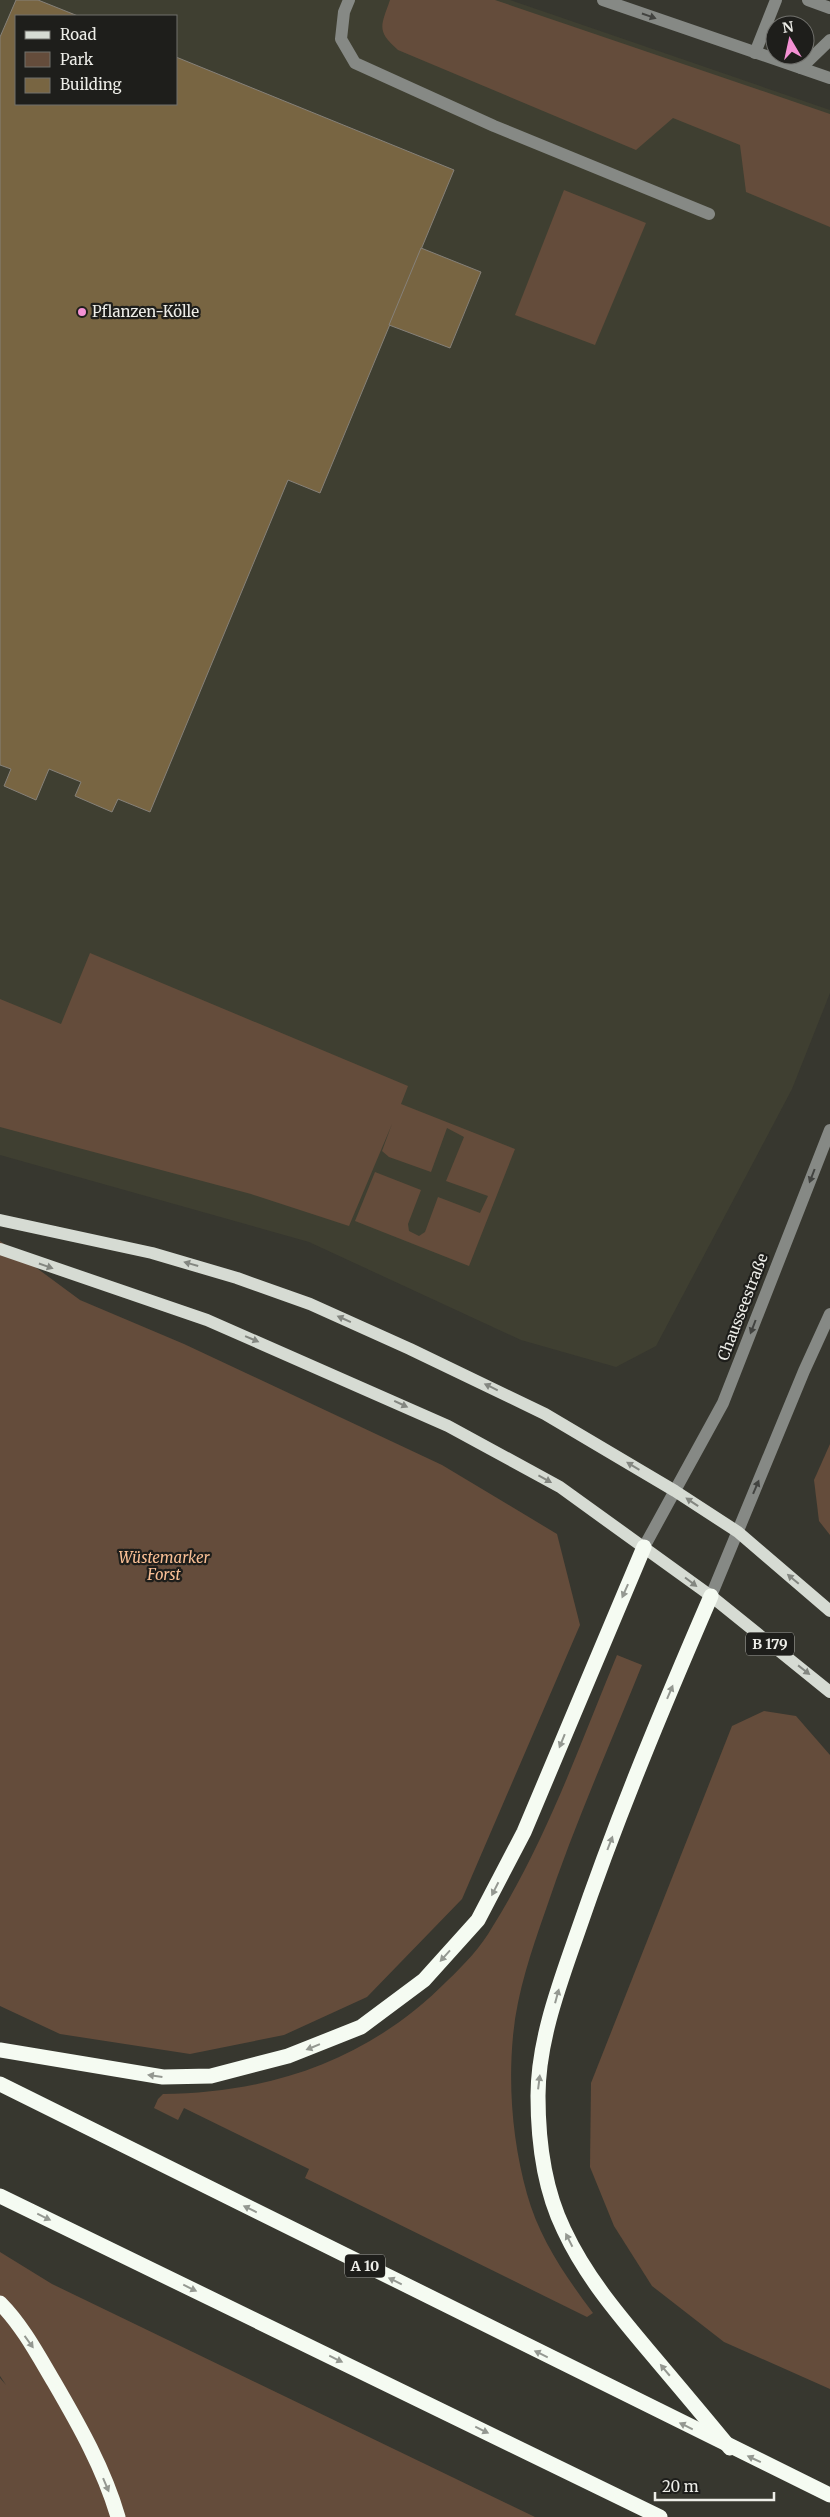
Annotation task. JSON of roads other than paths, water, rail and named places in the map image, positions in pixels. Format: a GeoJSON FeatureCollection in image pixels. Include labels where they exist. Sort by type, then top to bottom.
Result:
{"type":"FeatureCollection","features":[{"type":"Feature","properties":{"kind":"highway"},"geometry":{"type":"LineString","coordinates":[[0,2050],[163,2078],[211,2076],[288,2056],[361,2027],[424,1980],[478,1920],[524,1832],[644,1546]]}},
{"type":"Feature","properties":{"kind":"highway"},"geometry":{"type":"LineString","coordinates":[[710,1596],[661,1713],[593,1886],[555,2001],[544,2043],[538,2094],[540,2148],[549,2190],[563,2228],[584,2269],[609,2303],[730,2448]]}},
{"type":"Feature","properties":{"kind":"highway","name":"A 10"},"geometry":{"type":"LineString","coordinates":[[0,2084],[730,2448],[830,2495]]}},
{"type":"Feature","properties":{"kind":"highway"},"geometry":{"type":"LineString","coordinates":[[0,2196],[660,2517]]}},
{"type":"Feature","properties":{"kind":"highway"},"geometry":{"type":"LineString","coordinates":[[0,2303],[35,2350],[80,2428],[108,2489],[118,2517]]}},
{"type":"Feature","properties":{"kind":"main road"},"geometry":{"type":"LineString","coordinates":[[0,1220],[152,1253],[237,1278],[310,1304],[410,1348],[545,1414],[675,1491],[738,1532],[830,1610]]}},
{"type":"Feature","properties":{"kind":"main road"},"geometry":{"type":"LineString","coordinates":[[0,1249],[208,1320],[412,1409],[448,1426],[560,1487],[644,1546]]}},
{"type":"Feature","properties":{"kind":"main road","name":"B 179"},"geometry":{"type":"LineString","coordinates":[[644,1546],[830,1692]]}},
{"type":"Feature","properties":{"kind":"street"},"geometry":{"type":"LineString","coordinates":[[349,0],[344,12],[341,39],[355,63],[494,126],[709,214]]}},
{"type":"Feature","properties":{"kind":"street"},"geometry":{"type":"LineString","coordinates":[[602,0],[830,78]]}},
{"type":"Feature","properties":{"kind":"street"},"geometry":{"type":"LineString","coordinates":[[756,53],[776,0]]}},
{"type":"Feature","properties":{"kind":"street"},"geometry":{"type":"LineString","coordinates":[[808,0],[830,8]]}},
{"type":"Feature","properties":{"kind":"street"},"geometry":{"type":"LineString","coordinates":[[801,68],[830,40]]}},
{"type":"Feature","properties":{"kind":"street","name":"Chausseestraße"},"geometry":{"type":"LineString","coordinates":[[644,1546],[723,1403],[830,1130]]}},
{"type":"Feature","properties":{"kind":"street"},"geometry":{"type":"LineString","coordinates":[[710,1596],[804,1370],[830,1314]]}},
{"type":"Feature","properties":{"kind":"place","name":"Pflanzen-Kölle"},"geometry":{"type":"Point","coordinates":[82,312]}},
{"type":"Feature","properties":{"kind":"park label","name":"Wüstemarker Forst"},"geometry":{"type":"Point","coordinates":[164,1566]}}]}
